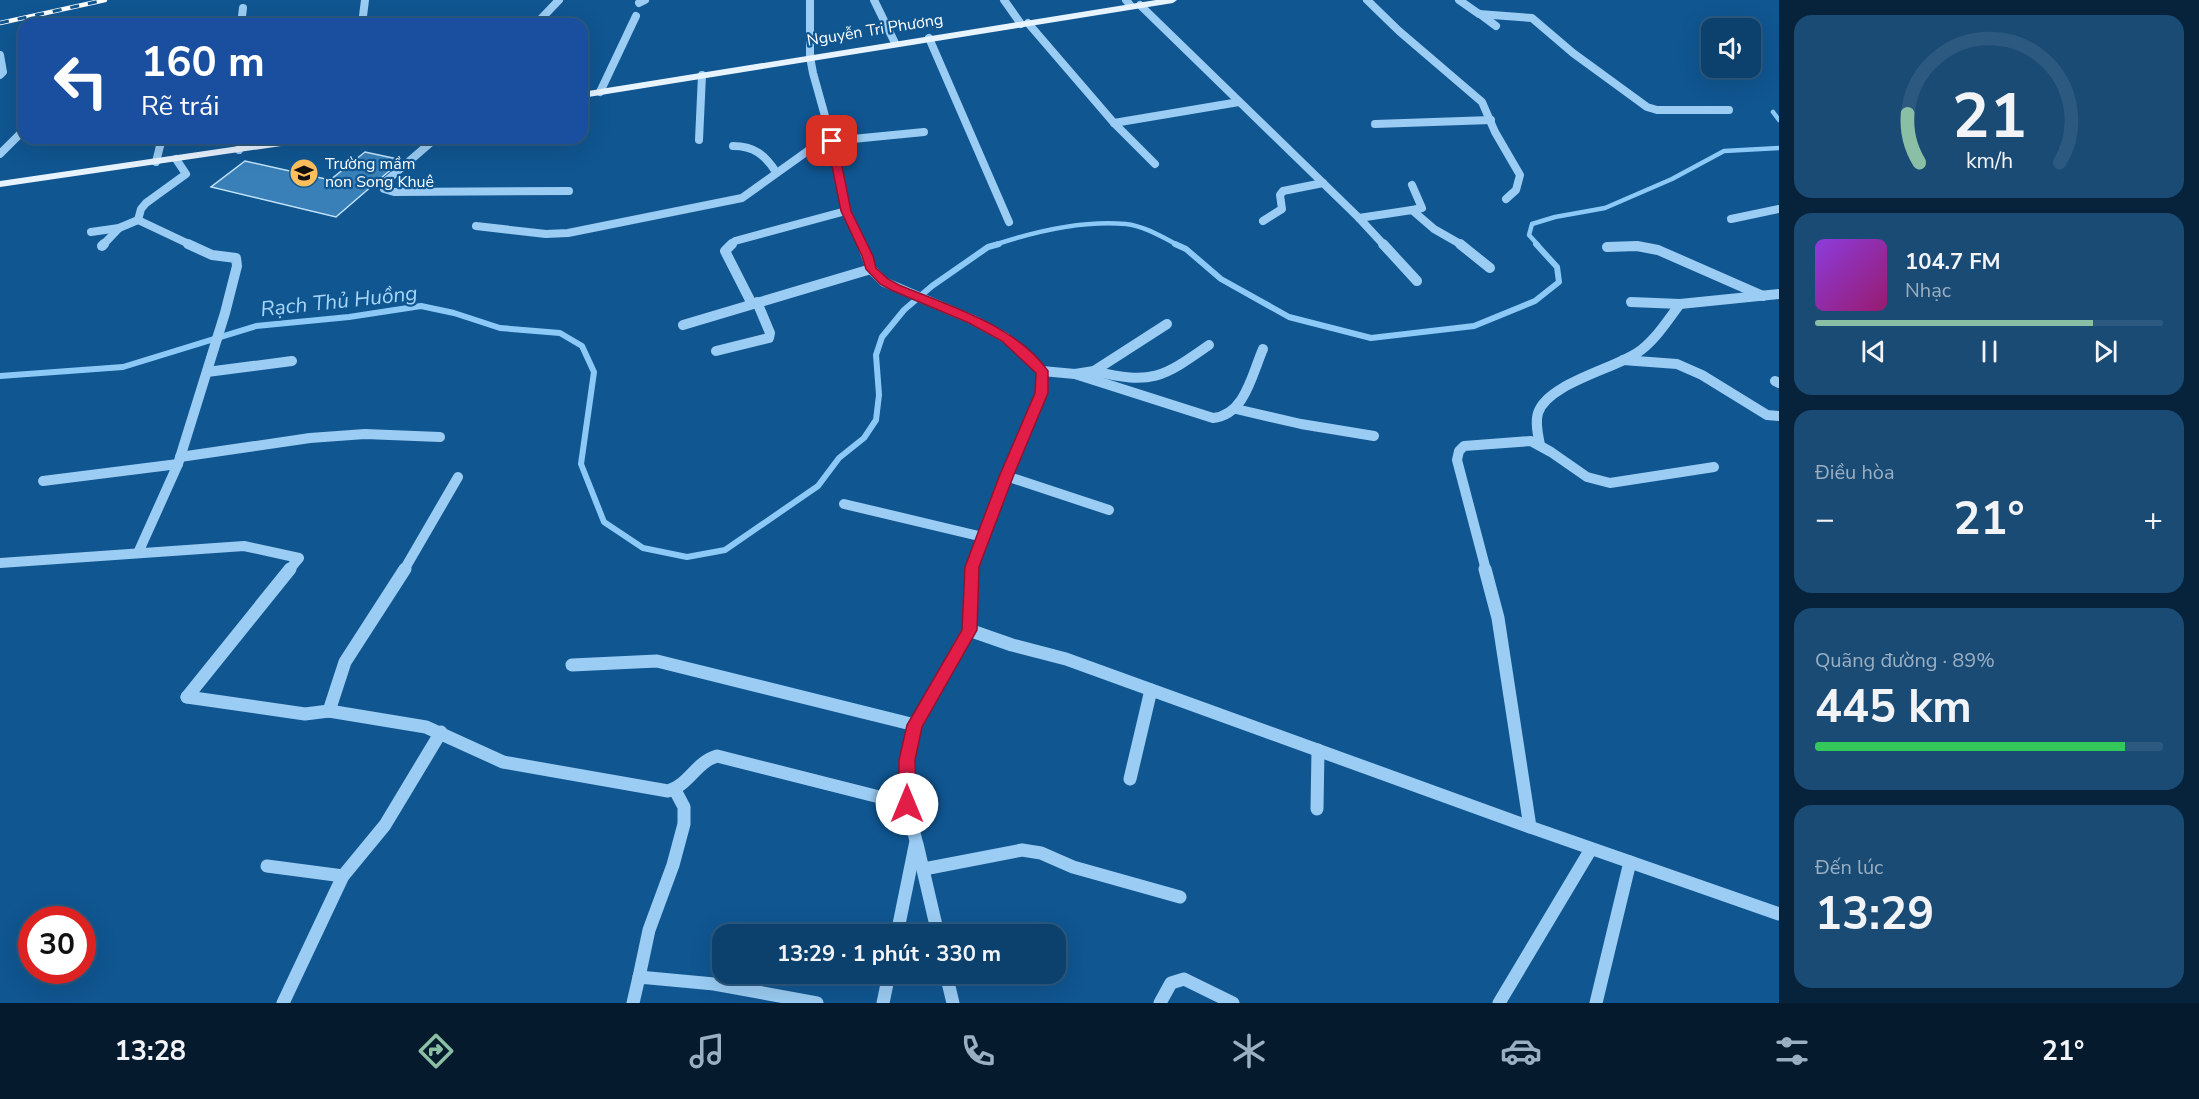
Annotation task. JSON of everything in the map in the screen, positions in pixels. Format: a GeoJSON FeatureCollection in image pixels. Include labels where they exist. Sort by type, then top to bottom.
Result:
{"type":"FeatureCollection","features":[{"type":"Feature","properties":{"kind":"main road","name":"Nguyễn Tri Phương"},"geometry":{"type":"LineString","coordinates":[[588,94],[1132,4],[1173,0]]}},
{"type":"Feature","properties":{"kind":"main road"},"geometry":{"type":"LineString","coordinates":[[0,184],[176,159],[241,144]]}},
{"type":"Feature","properties":{"kind":"street"},"geometry":{"type":"LineString","coordinates":[[363,18],[365,0]]}},
{"type":"Feature","properties":{"kind":"street"},"geometry":{"type":"LineString","coordinates":[[542,18],[559,0]]}},
{"type":"Feature","properties":{"kind":"street"},"geometry":{"type":"LineString","coordinates":[[810,0],[810,57],[831,138],[846,211],[868,256],[871,269],[884,282],[973,320],[1006,338],[1042,371],[1075,374],[1213,418],[1225,417],[1236,409],[1263,349]]}},
{"type":"Feature","properties":{"kind":"street"},"geometry":{"type":"LineString","coordinates":[[874,0],[895,43]]}},
{"type":"Feature","properties":{"kind":"street"},"geometry":{"type":"LineString","coordinates":[[1004,0],[1114,123],[1155,164]]}},
{"type":"Feature","properties":{"kind":"street"},"geometry":{"type":"LineString","coordinates":[[1367,0],[1399,31],[1482,102],[1495,132],[1520,175],[1516,190],[1506,199]]}},
{"type":"Feature","properties":{"kind":"street"},"geometry":{"type":"LineString","coordinates":[[1459,0],[1496,26]]}},
{"type":"Feature","properties":{"kind":"street"},"geometry":{"type":"LineString","coordinates":[[1132,4],[1323,183],[1417,281]]}},
{"type":"Feature","properties":{"kind":"street"},"geometry":{"type":"LineString","coordinates":[[242,18],[243,8]]}},
{"type":"Feature","properties":{"kind":"street"},"geometry":{"type":"LineString","coordinates":[[1479,14],[1532,18],[1573,53],[1647,107],[1657,110],[1729,110]]}},
{"type":"Feature","properties":{"kind":"street"},"geometry":{"type":"LineString","coordinates":[[600,92],[636,16]]}},
{"type":"Feature","properties":{"kind":"street"},"geometry":{"type":"LineString","coordinates":[[929,38],[1009,222]]}},
{"type":"Feature","properties":{"kind":"street"},"geometry":{"type":"LineString","coordinates":[[0,56],[3,72],[0,75]]}},
{"type":"Feature","properties":{"kind":"street"},"geometry":{"type":"LineString","coordinates":[[699,140],[702,75]]}},
{"type":"Feature","properties":{"kind":"street"},"geometry":{"type":"LineString","coordinates":[[1114,123],[1239,102]]}},
{"type":"Feature","properties":{"kind":"street"},"geometry":{"type":"LineString","coordinates":[[1375,124],[1491,120]]}},
{"type":"Feature","properties":{"kind":"street"},"geometry":{"type":"LineString","coordinates":[[476,226],[546,234],[568,233],[742,198],[776,172],[831,138],[924,132]]}},
{"type":"Feature","properties":{"kind":"street"},"geometry":{"type":"LineString","coordinates":[[0,154],[18,136]]}},
{"type":"Feature","properties":{"kind":"street"},"geometry":{"type":"LineString","coordinates":[[156,162],[160,144]]}},
{"type":"Feature","properties":{"kind":"street"},"geometry":{"type":"LineString","coordinates":[[429,144],[385,182],[384,189],[394,192],[569,191]]}},
{"type":"Feature","properties":{"kind":"street"},"geometry":{"type":"LineString","coordinates":[[733,146],[747,146],[759,150],[776,172]]}},
{"type":"Feature","properties":{"kind":"street"},"geometry":{"type":"LineString","coordinates":[[138,220],[141,209],[146,203],[186,174],[176,159]]}},
{"type":"Feature","properties":{"kind":"street"},"geometry":{"type":"LineString","coordinates":[[1263,221],[1282,209],[1280,195],[1283,191],[1323,183]]}},
{"type":"Feature","properties":{"kind":"street"},"geometry":{"type":"LineString","coordinates":[[1359,218],[1422,208],[1412,185]]}},
{"type":"Feature","properties":{"kind":"street"},"geometry":{"type":"LineString","coordinates":[[1731,219],[1778,206]]}},
{"type":"Feature","properties":{"kind":"street"},"geometry":{"type":"LineString","coordinates":[[1412,210],[1434,229],[1454,239],[1490,268]]}},
{"type":"Feature","properties":{"kind":"street"},"geometry":{"type":"LineString","coordinates":[[716,351],[769,338],[770,333],[725,251],[729,245],[735,241],[846,211]]}},
{"type":"Feature","properties":{"kind":"street"},"geometry":{"type":"LineString","coordinates":[[91,232],[119,228],[138,220],[212,255],[236,258],[237,266],[225,313],[179,460],[138,554]]}},
{"type":"Feature","properties":{"kind":"street"},"geometry":{"type":"LineString","coordinates":[[102,246],[119,228]]}},
{"type":"Feature","properties":{"kind":"street"},"geometry":{"type":"LineString","coordinates":[[1607,247],[1637,246],[1658,250],[1763,296]]}},
{"type":"Feature","properties":{"kind":"street"},"geometry":{"type":"LineString","coordinates":[[683,325],[871,269]]}},
{"type":"Feature","properties":{"kind":"street"},"geometry":{"type":"LineString","coordinates":[[1631,302],[1680,304],[1779,294]]}},
{"type":"Feature","properties":{"kind":"street"},"geometry":{"type":"LineString","coordinates":[[1540,445],[1537,427],[1539,410],[1546,402],[1564,389],[1623,360],[1645,346],[1680,304]]}},
{"type":"Feature","properties":{"kind":"street"},"geometry":{"type":"LineString","coordinates":[[1094,371],[1167,324]]}},
{"type":"Feature","properties":{"kind":"street"},"geometry":{"type":"LineString","coordinates":[[1075,374],[1094,371],[1127,379],[1148,380],[1165,375],[1209,345]]}},
{"type":"Feature","properties":{"kind":"street"},"geometry":{"type":"LineString","coordinates":[[1623,360],[1677,364],[1702,375],[1767,416],[1779,416]]}},
{"type":"Feature","properties":{"kind":"street"},"geometry":{"type":"LineString","coordinates":[[207,372],[292,361]]}},
{"type":"Feature","properties":{"kind":"street"},"geometry":{"type":"LineString","coordinates":[[936,924],[907,804],[907,760],[915,725],[969,630],[972,567],[1041,393],[1042,371]]}},
{"type":"Feature","properties":{"kind":"street"},"geometry":{"type":"LineString","coordinates":[[1236,409],[1301,424],[1374,436]]}},
{"type":"Feature","properties":{"kind":"street"},"geometry":{"type":"LineString","coordinates":[[43,481],[310,438],[365,434],[440,437]]}},
{"type":"Feature","properties":{"kind":"street"},"geometry":{"type":"LineString","coordinates":[[1530,827],[1498,618],[1457,460],[1459,451],[1464,446],[1531,441],[1595,482],[1610,483],[1714,467]]}},
{"type":"Feature","properties":{"kind":"street"},"geometry":{"type":"LineString","coordinates":[[328,711],[345,662],[399,579],[458,477]]}},
{"type":"Feature","properties":{"kind":"street"},"geometry":{"type":"LineString","coordinates":[[1006,477],[1109,510]]}},
{"type":"Feature","properties":{"kind":"street"},"geometry":{"type":"LineString","coordinates":[[844,504],[983,537]]}},
{"type":"Feature","properties":{"kind":"street"},"geometry":{"type":"LineString","coordinates":[[0,563],[244,546],[299,558],[187,697],[305,714],[328,711],[419,725],[441,732],[496,760],[668,791],[682,787],[701,761],[717,756],[907,804]]}},
{"type":"Feature","properties":{"kind":"street"},"geometry":{"type":"LineString","coordinates":[[969,630],[1012,645],[1066,659],[1591,849],[1779,914]]}},
{"type":"Feature","properties":{"kind":"street"},"geometry":{"type":"LineString","coordinates":[[572,665],[657,662],[915,725]]}},
{"type":"Feature","properties":{"kind":"street"},"geometry":{"type":"LineString","coordinates":[[1130,779],[1151,690]]}},
{"type":"Feature","properties":{"kind":"street"},"geometry":{"type":"LineString","coordinates":[[283,1003],[343,876],[385,825],[441,732]]}},
{"type":"Feature","properties":{"kind":"street"},"geometry":{"type":"LineString","coordinates":[[1317,809],[1318,750]]}},
{"type":"Feature","properties":{"kind":"street"},"geometry":{"type":"LineString","coordinates":[[633,1003],[649,930],[684,824],[684,807],[675,790]]}},
{"type":"Feature","properties":{"kind":"street"},"geometry":{"type":"LineString","coordinates":[[899,924],[916,841]]}},
{"type":"Feature","properties":{"kind":"street"},"geometry":{"type":"LineString","coordinates":[[1499,1003],[1591,849]]}},
{"type":"Feature","properties":{"kind":"street"},"geometry":{"type":"LineString","coordinates":[[924,869],[1022,850],[1041,853],[1073,867],[1180,897]]}},
{"type":"Feature","properties":{"kind":"street"},"geometry":{"type":"LineString","coordinates":[[1596,1003],[1630,862]]}},
{"type":"Feature","properties":{"kind":"street"},"geometry":{"type":"LineString","coordinates":[[267,866],[343,876]]}},
{"type":"Feature","properties":{"kind":"street"},"geometry":{"type":"LineString","coordinates":[[639,977],[714,984],[817,1003]]}},
{"type":"Feature","properties":{"kind":"street"},"geometry":{"type":"LineString","coordinates":[[1160,1003],[1169,983],[1178,978],[1233,1003]]}},
{"type":"Feature","properties":{"kind":"street"},"geometry":{"type":"LineString","coordinates":[[883,1003],[887,984]]}},
{"type":"Feature","properties":{"kind":"street"},"geometry":{"type":"LineString","coordinates":[[948,984],[952,1003]]}},
{"type":"Feature","properties":{"kind":"building"},"geometry":{"type":"Polygon","coordinates":[[[365,152],[402,160],[336,217],[211,187],[245,161],[330,180],[365,152]]]}},
{"type":"Feature","properties":{"kind":"waterway","name":"Rạch Thủ Huồng"},"geometry":{"type":"LineString","coordinates":[[1773,112],[1779,120]]}},
{"type":"Feature","properties":{"kind":"waterway","name":"Rạch Thủ Huồng"},"geometry":{"type":"LineString","coordinates":[[1538,245],[1529,235],[1532,224],[1555,217],[1605,208],[1672,179],[1724,151],[1779,148]]}},
{"type":"Feature","properties":{"kind":"waterway","name":"Rạch Thủ Huồng"},"geometry":{"type":"LineString","coordinates":[[994,245],[1059,228],[1109,223],[1139,227],[1178,245]]}},
{"type":"Feature","properties":{"kind":"waterway","name":"Rạch Thủ Huồng"},"geometry":{"type":"LineString","coordinates":[[0,376],[123,367],[256,326],[349,317],[421,306],[454,313],[500,328],[560,333],[582,346],[594,372],[581,464],[604,522],[643,548],[687,557],[725,550],[818,486],[839,458],[864,438],[876,420],[879,395],[876,355],[882,337],[904,310],[932,286],[988,247],[999,244]]}},
{"type":"Feature","properties":{"kind":"waterway","name":"Rạch Thủ Huồng"},"geometry":{"type":"LineString","coordinates":[[1175,244],[1186,249],[1221,279],[1289,317],[1371,338],[1474,326],[1535,301],[1559,282],[1557,267],[1536,244]]}},
{"type":"Feature","properties":{"kind":"railway"},"geometry":{"type":"LineString","coordinates":[[23,18],[105,0]]}},
{"type":"Feature","properties":{"kind":"railway"},"geometry":{"type":"LineString","coordinates":[[0,23],[18,19]]}},
{"type":"Feature","properties":{"kind":"place","name":"Trường mầm non Song Khuê"},"geometry":{"type":"Point","coordinates":[304,173]}},
{"type":"Feature","properties":{"kind":"route"},"geometry":{"type":"LineString","coordinates":[[832,141],[846,211],[868,256],[871,269],[884,282],[895,288],[973,320],[1006,338],[1042,371],[1041,393],[972,567],[969,630],[915,725],[907,760],[907,804]]}}]}
